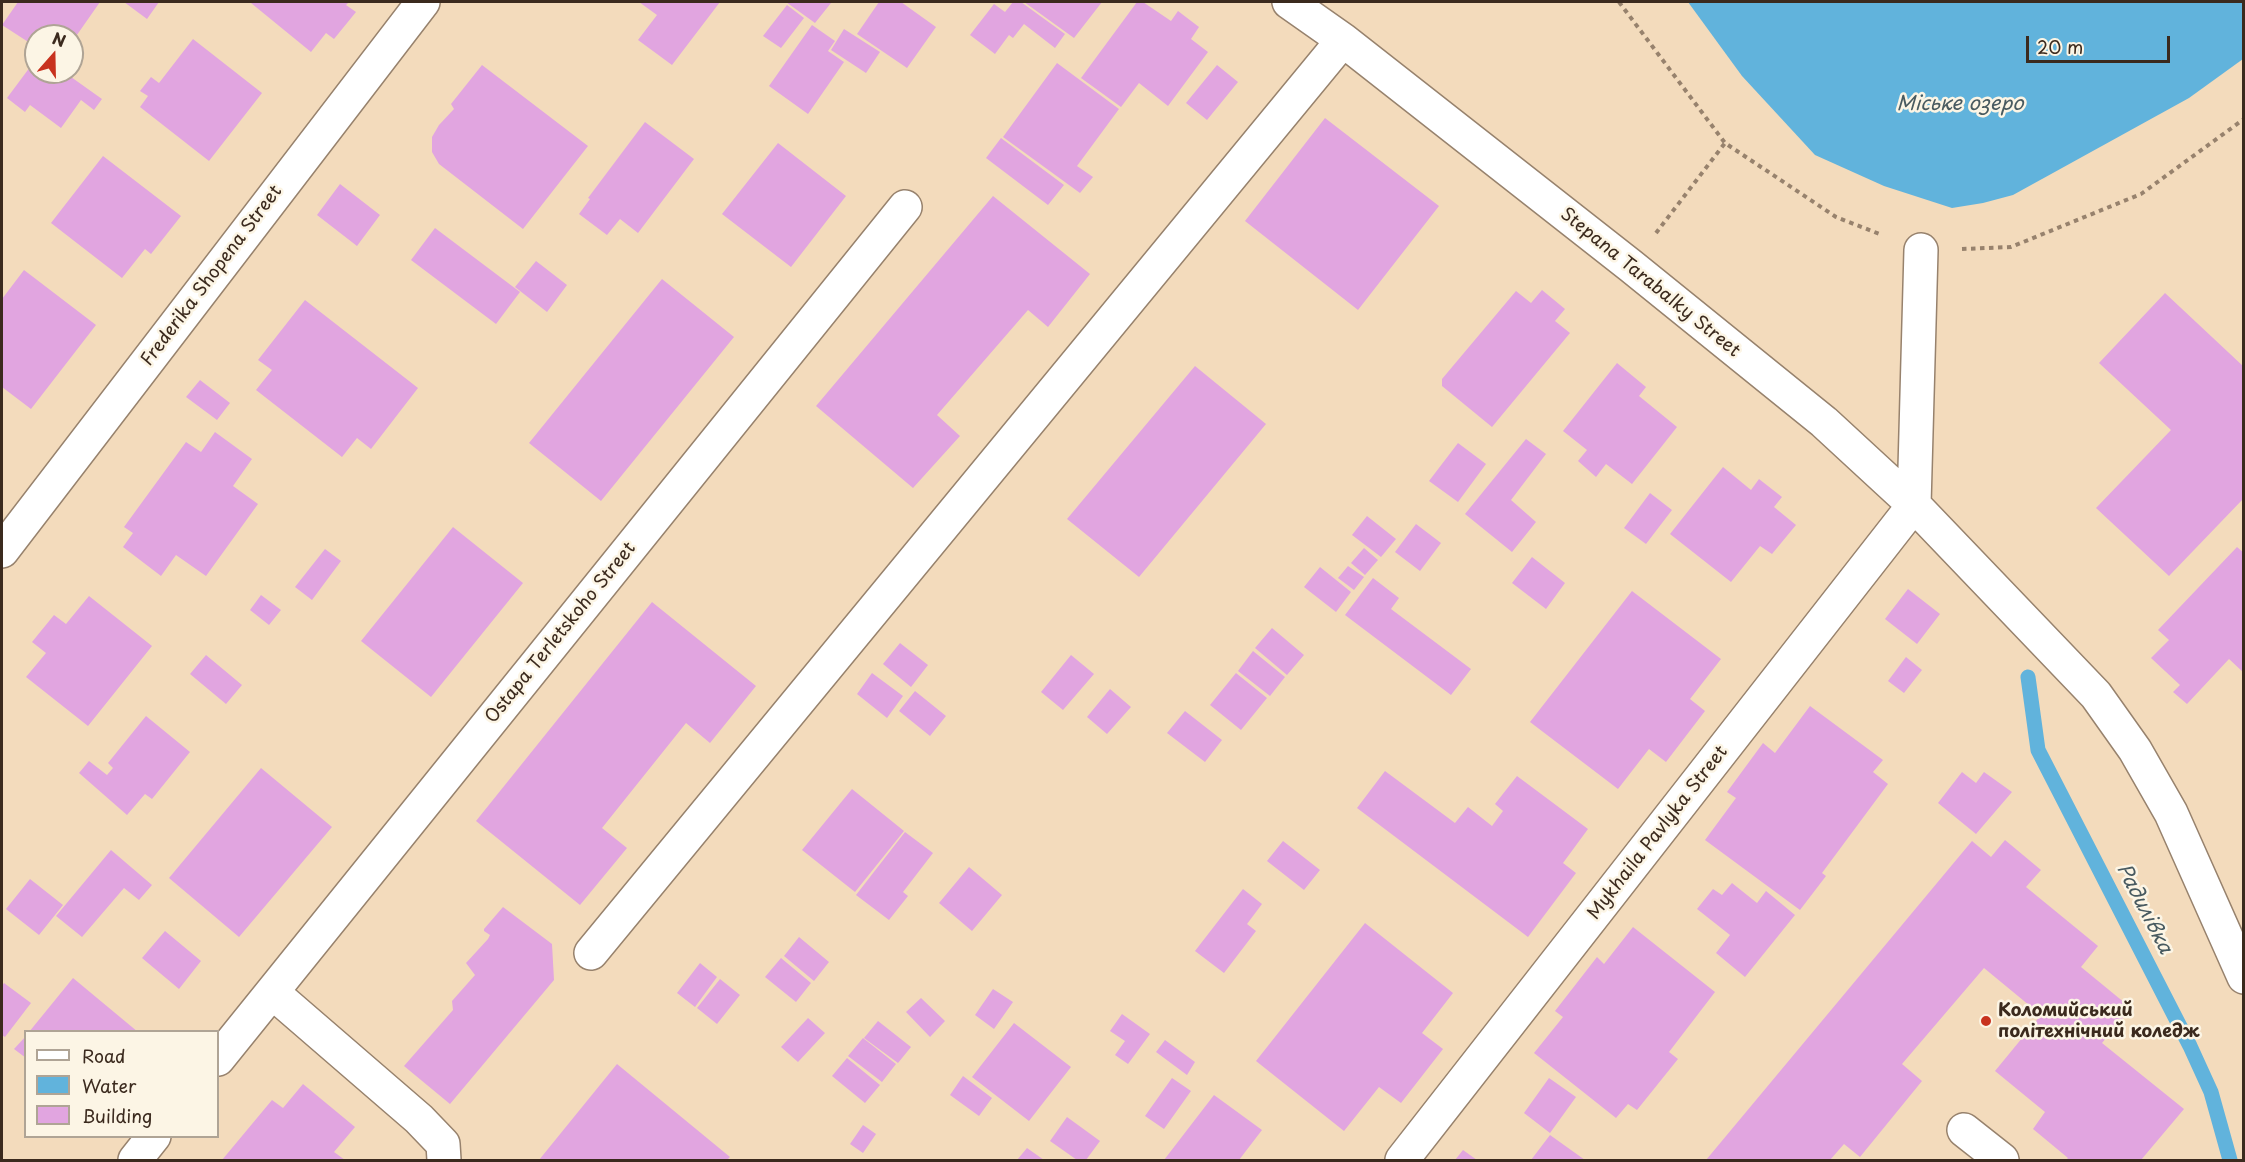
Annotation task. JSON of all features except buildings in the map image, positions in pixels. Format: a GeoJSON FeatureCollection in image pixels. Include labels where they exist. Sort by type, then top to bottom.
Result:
{"type":"FeatureCollection","features":[{"type":"Feature","properties":{"kind":"street","name":"Frederika Shopena Street"},"geometry":{"type":"LineString","coordinates":[[2,551],[423,2]]}},
{"type":"Feature","properties":{"kind":"street","name":"Stepana Tarabalky Street"},"geometry":{"type":"LineString","coordinates":[[1289,2],[1343,40],[1631,266],[1824,422],[1914,505],[2096,695],[2135,750],[2171,813],[2244,977]]}},
{"type":"Feature","properties":{"kind":"street"},"geometry":{"type":"LineString","coordinates":[[591,952],[1343,40]]}},
{"type":"Feature","properties":{"kind":"street","name":"Ostapa Terletskoho Street"},"geometry":{"type":"LineString","coordinates":[[219,1058],[905,207]]}},
{"type":"Feature","properties":{"kind":"street"},"geometry":{"type":"LineString","coordinates":[[1914,505],[1921,250]]}},
{"type":"Feature","properties":{"kind":"street","name":"Mykhaila Pavlyka Street"},"geometry":{"type":"LineString","coordinates":[[1402,1161],[1914,505]]}},
{"type":"Feature","properties":{"kind":"street"},"geometry":{"type":"LineString","coordinates":[[272,992],[443,1143],[444,1161]]}},
{"type":"Feature","properties":{"kind":"street"},"geometry":{"type":"LineString","coordinates":[[1964,1130],[2002,1161]]}},
{"type":"Feature","properties":{"kind":"street"},"geometry":{"type":"LineString","coordinates":[[135,1161],[153,1138]]}},
{"type":"Feature","properties":{"kind":"path"},"geometry":{"type":"LineString","coordinates":[[1619,2],[1725,143],[1836,217],[1921,250],[2011,247],[2022,243],[2141,194],[2244,119]]}},
{"type":"Feature","properties":{"kind":"path"},"geometry":{"type":"LineString","coordinates":[[1631,266],[1725,143]]}},
{"type":"Feature","properties":{"kind":"water","name":"Міське озеро"},"geometry":{"type":"Polygon","coordinates":[[[1688,2],[2243,2],[2243,59],[2189,98],[2013,195],[1952,208],[1884,186],[1815,155],[1742,76],[1688,2]]]}},
{"type":"Feature","properties":{"kind":"waterway","name":"Радилівка"},"geometry":{"type":"LineString","coordinates":[[2028,677],[2038,750],[2190,1046],[2211,1092],[2230,1160]]}},
{"type":"Feature","properties":{"kind":"place","name":"Коломийський політехнічний коледж"},"geometry":{"type":"Point","coordinates":[1986,1021]}}]}
